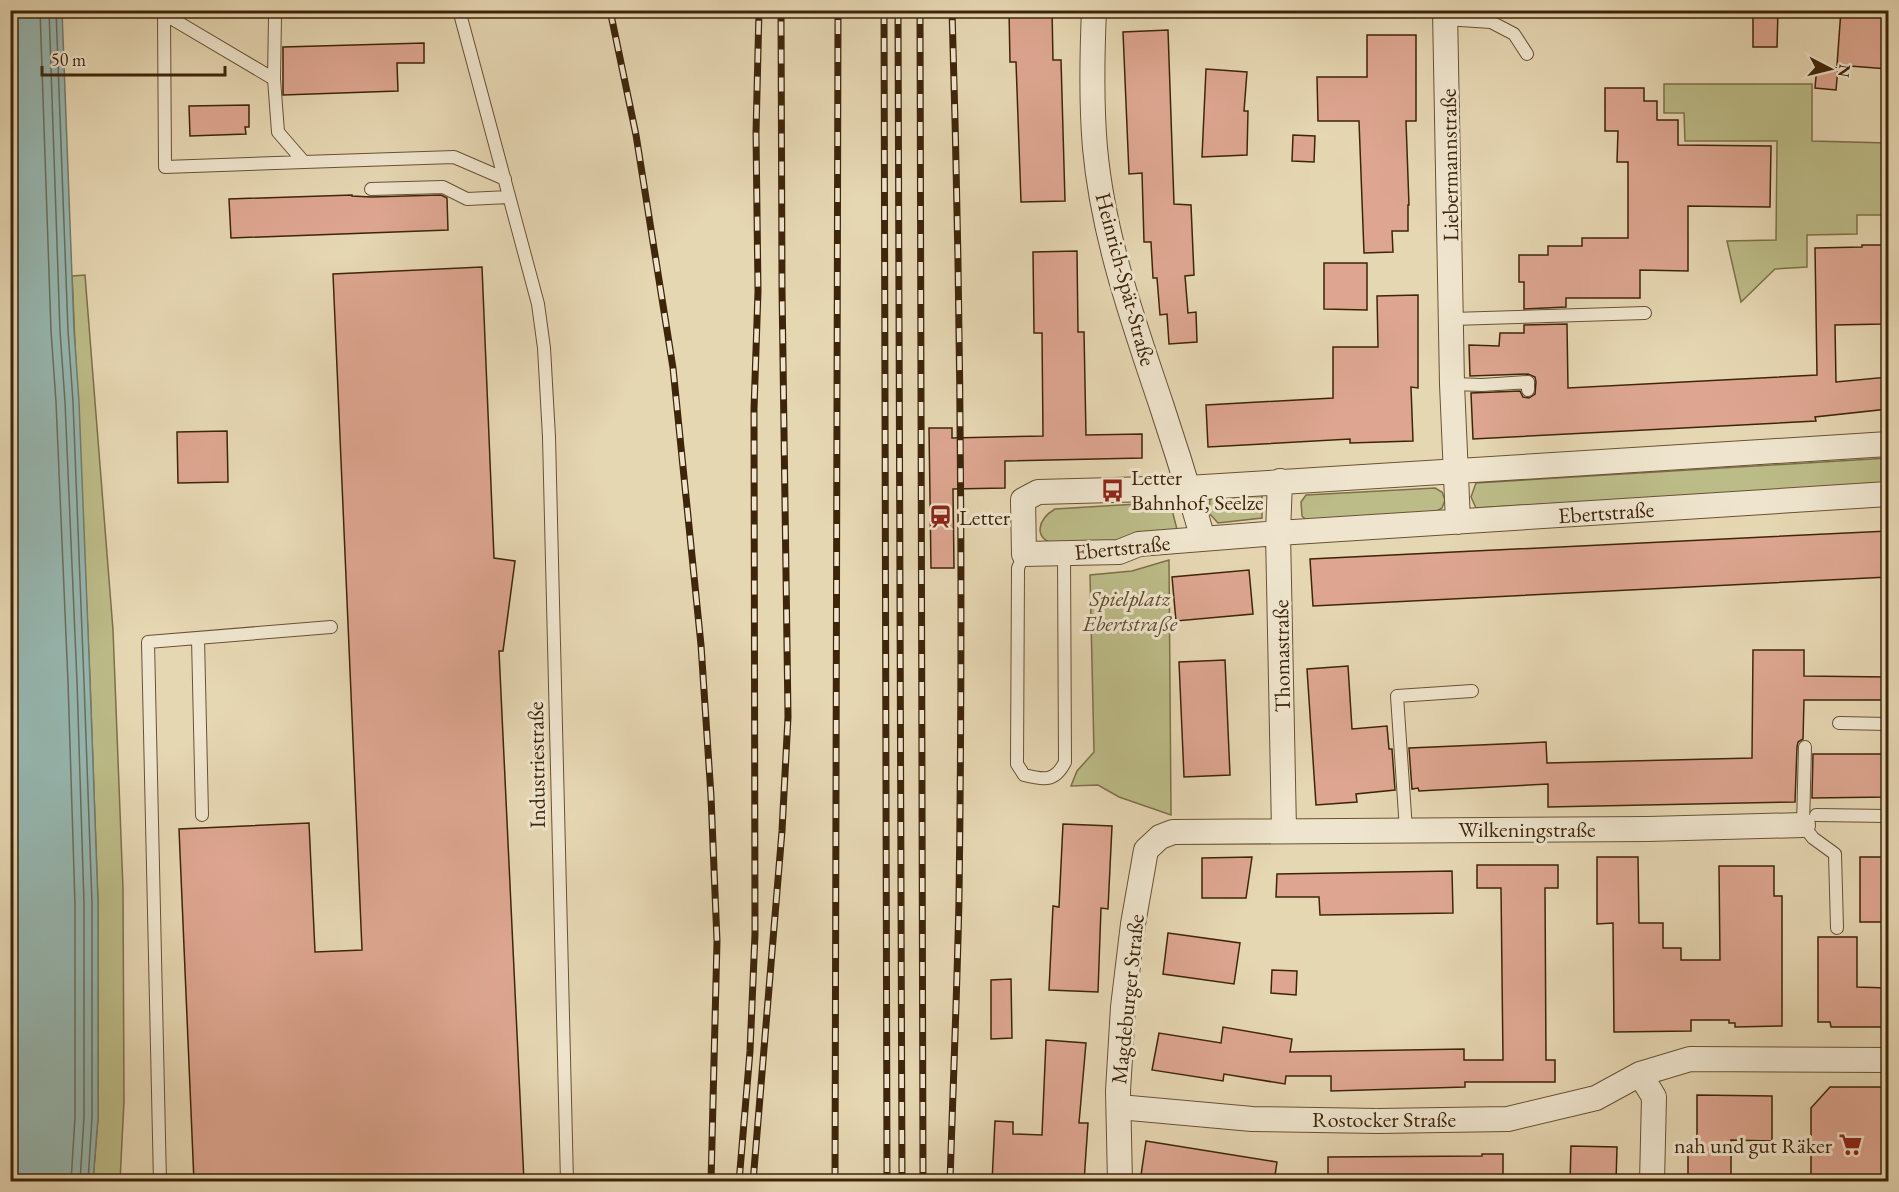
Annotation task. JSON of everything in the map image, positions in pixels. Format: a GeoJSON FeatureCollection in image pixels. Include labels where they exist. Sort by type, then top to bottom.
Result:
{"type":"FeatureCollection","features":[{"type":"Feature","properties":{"kind":"street","name":"Heinrich-Spät-Straße"},"geometry":{"type":"LineString","coordinates":[[1094,10],[1091,69],[1095,149],[1108,229],[1129,311],[1203,539]]}},
{"type":"Feature","properties":{"kind":"street","name":"Liebermannstraße"},"geometry":{"type":"LineString","coordinates":[[1445,15],[1452,384],[1458,522]]}},
{"type":"Feature","properties":{"kind":"street"},"geometry":{"type":"LineString","coordinates":[[1024,554],[1023,500],[1038,492],[1188,488],[1888,444]]}},
{"type":"Feature","properties":{"kind":"street","name":"Thomastraße"},"geometry":{"type":"LineString","coordinates":[[1280,482],[1278,533],[1284,830]]}},
{"type":"Feature","properties":{"kind":"street","name":"Ebertstraße"},"geometry":{"type":"LineString","coordinates":[[1024,554],[1119,552],[1139,544],[1278,533],[1888,494]]}},
{"type":"Feature","properties":{"kind":"street","name":"Wilkeningstraße"},"geometry":{"type":"LineString","coordinates":[[1173,832],[1648,829],[1810,820]]}},
{"type":"Feature","properties":{"kind":"street","name":"Magdeburger Straße"},"geometry":{"type":"LineString","coordinates":[[1120,1182],[1119,1107],[1123,1007],[1133,924],[1146,850],[1160,837],[1173,832]]}},
{"type":"Feature","properties":{"kind":"street","name":"Rostocker Straße"},"geometry":{"type":"LineString","coordinates":[[1119,1107],[1252,1119],[1378,1121],[1508,1119],[1596,1098],[1640,1074],[1690,1059],[1888,1060]]}},
{"type":"Feature","properties":{"kind":"street"},"geometry":{"type":"LineString","coordinates":[[1640,1074],[1654,1097],[1652,1182]]}},
{"type":"Feature","properties":{"kind":"lane"},"geometry":{"type":"LineString","coordinates":[[280,10],[275,16],[274,79],[278,132],[304,162]]}},
{"type":"Feature","properties":{"kind":"lane","name":"Industriestraße"},"geometry":{"type":"LineString","coordinates":[[459,10],[538,304],[544,348],[549,437],[567,1182]]}},
{"type":"Feature","properties":{"kind":"lane"},"geometry":{"type":"LineString","coordinates":[[161,13],[274,79]]}},
{"type":"Feature","properties":{"kind":"lane"},"geometry":{"type":"LineString","coordinates":[[161,13],[165,167],[454,157],[505,179]]}},
{"type":"Feature","properties":{"kind":"lane"},"geometry":{"type":"LineString","coordinates":[[1445,15],[1491,22],[1514,34],[1527,54]]}},
{"type":"Feature","properties":{"kind":"lane"},"geometry":{"type":"LineString","coordinates":[[371,189],[443,187],[467,199],[509,197]]}},
{"type":"Feature","properties":{"kind":"lane"},"geometry":{"type":"LineString","coordinates":[[1452,319],[1645,313]]}},
{"type":"Feature","properties":{"kind":"lane"},"geometry":{"type":"LineString","coordinates":[[1452,384],[1528,382],[1528,390]]}},
{"type":"Feature","properties":{"kind":"lane"},"geometry":{"type":"LineString","coordinates":[[1024,554],[1018,568],[1017,764],[1024,775],[1050,778],[1059,773],[1065,762],[1064,553]]}},
{"type":"Feature","properties":{"kind":"lane"},"geometry":{"type":"LineString","coordinates":[[160,1182],[148,642],[331,627]]}},
{"type":"Feature","properties":{"kind":"lane"},"geometry":{"type":"LineString","coordinates":[[198,638],[202,815]]}},
{"type":"Feature","properties":{"kind":"lane"},"geometry":{"type":"LineString","coordinates":[[1406,830],[1397,696],[1472,691]]}},
{"type":"Feature","properties":{"kind":"lane"},"geometry":{"type":"LineString","coordinates":[[1839,723],[1888,724]]}},
{"type":"Feature","properties":{"kind":"lane"},"geometry":{"type":"LineString","coordinates":[[1805,747],[1813,838],[1835,854],[1837,928]]}},
{"type":"Feature","properties":{"kind":"lane","name":"Wilkeningstraße"},"geometry":{"type":"LineString","coordinates":[[1810,820],[1888,816]]}},
{"type":"Feature","properties":{"kind":"green space"},"geometry":{"type":"Polygon","coordinates":[[[1664,84],[1812,84],[1812,141],[1888,143],[1888,215],[1857,215],[1857,234],[1807,235],[1807,267],[1775,269],[1741,302],[1727,241],[1776,240],[1777,141],[1685,141],[1684,113],[1664,113],[1664,84]]]}},
{"type":"Feature","properties":{"kind":"green space"},"geometry":{"type":"Polygon","coordinates":[[[85,275],[113,630],[123,889],[124,1101],[120,1181],[93,1181],[98,1118],[98,903],[72,276],[85,275]]]}},
{"type":"Feature","properties":{"kind":"green space"},"geometry":{"type":"Polygon","coordinates":[[[1888,458],[1888,484],[1476,508],[1471,497],[1476,483],[1888,458]]]}},
{"type":"Feature","properties":{"kind":"green space"},"geometry":{"type":"Polygon","coordinates":[[[1435,488],[1442,492],[1445,500],[1442,508],[1435,512],[1306,520],[1302,516],[1301,502],[1306,495],[1435,488]]]}},
{"type":"Feature","properties":{"kind":"green space"},"geometry":{"type":"Polygon","coordinates":[[[1262,492],[1262,518],[1218,523],[1209,513],[1210,498],[1262,492]]]}},
{"type":"Feature","properties":{"kind":"green space"},"geometry":{"type":"Polygon","coordinates":[[[1170,502],[1179,537],[1056,544],[1043,538],[1041,533],[1042,523],[1055,509],[1170,502]]]}},
{"type":"Feature","properties":{"kind":"green space","name":"Spielplatz Ebertstraße"},"geometry":{"type":"Polygon","coordinates":[[[1169,560],[1171,815],[1119,797],[1098,785],[1071,786],[1077,771],[1094,752],[1090,575],[1132,571],[1169,560]]]}},
{"type":"Feature","properties":{"kind":"water"},"geometry":{"type":"Polygon","coordinates":[[[10,11],[62,11],[98,903],[98,1118],[93,1181],[11,1181],[10,11]]]}},
{"type":"Feature","properties":{"kind":"building"},"geometry":{"type":"Polygon","coordinates":[[[1009,10],[1052,10],[1053,60],[1061,60],[1065,201],[1021,202],[1016,62],[1010,62],[1009,10]]]}},
{"type":"Feature","properties":{"kind":"building"},"geometry":{"type":"Polygon","coordinates":[[[1753,10],[1778,10],[1777,47],[1753,47],[1753,10]]]}},
{"type":"Feature","properties":{"kind":"building"},"geometry":{"type":"Polygon","coordinates":[[[1841,10],[1888,10],[1888,69],[1837,65],[1841,10]]]}},
{"type":"Feature","properties":{"kind":"building"},"geometry":{"type":"Polygon","coordinates":[[[1168,30],[1174,204],[1191,205],[1194,275],[1185,276],[1188,313],[1196,312],[1197,342],[1169,344],[1167,314],[1160,315],[1157,278],[1153,278],[1151,242],[1144,242],[1142,173],[1129,174],[1123,32],[1168,30]]]}},
{"type":"Feature","properties":{"kind":"building"},"geometry":{"type":"Polygon","coordinates":[[[1367,35],[1416,35],[1416,121],[1406,121],[1408,231],[1392,231],[1393,252],[1364,253],[1359,121],[1318,121],[1317,77],[1367,77],[1367,35]]]}},
{"type":"Feature","properties":{"kind":"building"},"geometry":{"type":"Polygon","coordinates":[[[424,43],[424,63],[397,63],[398,91],[283,95],[283,47],[424,43]]]}},
{"type":"Feature","properties":{"kind":"building"},"geometry":{"type":"Polygon","coordinates":[[[1817,66],[1838,68],[1836,90],[1815,88],[1817,66]]]}},
{"type":"Feature","properties":{"kind":"building"},"geometry":{"type":"Polygon","coordinates":[[[1206,69],[1247,72],[1244,111],[1248,111],[1247,155],[1202,157],[1206,69]]]}},
{"type":"Feature","properties":{"kind":"building"},"geometry":{"type":"Polygon","coordinates":[[[1605,88],[1644,88],[1644,101],[1657,101],[1657,120],[1678,120],[1678,145],[1771,146],[1770,207],[1688,206],[1688,271],[1640,270],[1640,298],[1566,298],[1566,307],[1524,309],[1524,282],[1519,282],[1519,255],[1548,255],[1548,246],[1582,246],[1582,238],[1628,238],[1628,162],[1617,162],[1618,131],[1605,131],[1605,88]]]}},
{"type":"Feature","properties":{"kind":"building"},"geometry":{"type":"Polygon","coordinates":[[[249,105],[249,127],[245,127],[246,134],[190,136],[189,106],[249,105]]]}},
{"type":"Feature","properties":{"kind":"building"},"geometry":{"type":"Polygon","coordinates":[[[1293,135],[1315,136],[1314,162],[1292,161],[1293,135]]]}},
{"type":"Feature","properties":{"kind":"building"},"geometry":{"type":"Polygon","coordinates":[[[352,195],[371,197],[441,195],[447,198],[448,230],[231,238],[229,199],[352,195]]]}},
{"type":"Feature","properties":{"kind":"building"},"geometry":{"type":"Polygon","coordinates":[[[1862,245],[1882,245],[1883,324],[1835,325],[1836,382],[1888,377],[1888,409],[1815,417],[1816,421],[1473,439],[1471,393],[1520,391],[1523,397],[1529,398],[1535,394],[1536,382],[1535,377],[1528,374],[1470,376],[1469,345],[1499,346],[1500,333],[1524,333],[1524,325],[1567,324],[1568,388],[1817,375],[1815,248],[1862,247],[1862,245]]]}},
{"type":"Feature","properties":{"kind":"building"},"geometry":{"type":"Polygon","coordinates":[[[1077,251],[1078,332],[1084,332],[1086,435],[1142,434],[1142,458],[1005,461],[1005,488],[953,489],[954,568],[931,568],[929,428],[952,428],[952,438],[1043,436],[1042,333],[1034,333],[1033,252],[1077,251]]]}},
{"type":"Feature","properties":{"kind":"building"},"geometry":{"type":"Polygon","coordinates":[[[1324,263],[1367,263],[1367,310],[1324,309],[1324,263]]]}},
{"type":"Feature","properties":{"kind":"building"},"geometry":{"type":"Polygon","coordinates":[[[482,267],[494,558],[515,561],[503,651],[499,651],[524,1182],[194,1182],[179,829],[309,823],[315,952],[362,950],[333,274],[482,267]]]}},
{"type":"Feature","properties":{"kind":"building"},"geometry":{"type":"Polygon","coordinates":[[[1418,295],[1418,388],[1411,387],[1413,441],[1350,443],[1350,439],[1208,447],[1206,405],[1333,398],[1333,347],[1378,347],[1377,296],[1418,295]]]}},
{"type":"Feature","properties":{"kind":"building"},"geometry":{"type":"Polygon","coordinates":[[[227,431],[228,482],[178,483],[177,432],[227,431]]]}},
{"type":"Feature","properties":{"kind":"building"},"geometry":{"type":"Polygon","coordinates":[[[1888,531],[1888,577],[1313,606],[1310,559],[1888,531]]]}},
{"type":"Feature","properties":{"kind":"building"},"geometry":{"type":"Polygon","coordinates":[[[1249,570],[1253,614],[1176,621],[1172,577],[1249,570]]]}},
{"type":"Feature","properties":{"kind":"building"},"geometry":{"type":"Polygon","coordinates":[[[1753,650],[1804,650],[1804,676],[1888,677],[1888,700],[1804,700],[1803,739],[1798,742],[1797,747],[1795,802],[1548,807],[1548,784],[1419,791],[1418,788],[1412,789],[1409,748],[1546,742],[1547,763],[1752,758],[1753,650]]]}},
{"type":"Feature","properties":{"kind":"building"},"geometry":{"type":"Polygon","coordinates":[[[1225,660],[1230,775],[1184,777],[1179,662],[1225,660]]]}},
{"type":"Feature","properties":{"kind":"building"},"geometry":{"type":"Polygon","coordinates":[[[1348,666],[1352,729],[1387,726],[1389,749],[1392,749],[1395,790],[1356,794],[1357,802],[1316,805],[1307,669],[1348,666]]]}},
{"type":"Feature","properties":{"kind":"building"},"geometry":{"type":"Polygon","coordinates":[[[1813,754],[1888,754],[1888,797],[1812,798],[1813,754]]]}},
{"type":"Feature","properties":{"kind":"building"},"geometry":{"type":"Polygon","coordinates":[[[1063,824],[1112,826],[1108,909],[1101,908],[1098,992],[1049,990],[1053,906],[1059,907],[1063,824]]]}},
{"type":"Feature","properties":{"kind":"building"},"geometry":{"type":"Polygon","coordinates":[[[1252,857],[1246,898],[1202,898],[1202,858],[1252,857]]]}},
{"type":"Feature","properties":{"kind":"building"},"geometry":{"type":"Polygon","coordinates":[[[1597,857],[1638,857],[1639,923],[1663,923],[1663,948],[1681,948],[1681,960],[1720,960],[1719,866],[1774,866],[1774,896],[1782,896],[1782,1026],[1735,1027],[1735,1023],[1729,1023],[1729,1020],[1691,1020],[1691,1031],[1614,1032],[1613,923],[1597,924],[1597,857]]]}},
{"type":"Feature","properties":{"kind":"building"},"geometry":{"type":"Polygon","coordinates":[[[1860,857],[1888,857],[1888,922],[1860,922],[1860,857]]]}},
{"type":"Feature","properties":{"kind":"building"},"geometry":{"type":"Polygon","coordinates":[[[1477,865],[1558,865],[1558,888],[1545,888],[1546,1060],[1555,1060],[1555,1082],[1465,1082],[1465,1087],[1331,1091],[1331,1076],[1286,1076],[1285,1084],[1224,1074],[1223,1081],[1152,1070],[1159,1033],[1221,1043],[1223,1027],[1292,1039],[1290,1052],[1464,1049],[1464,1060],[1503,1060],[1501,888],[1477,888],[1477,865]]]}},
{"type":"Feature","properties":{"kind":"building"},"geometry":{"type":"Polygon","coordinates":[[[1452,871],[1453,913],[1320,915],[1319,897],[1276,897],[1277,874],[1452,871]]]}},
{"type":"Feature","properties":{"kind":"building"},"geometry":{"type":"Polygon","coordinates":[[[1168,933],[1240,943],[1234,984],[1163,974],[1168,933]]]}},
{"type":"Feature","properties":{"kind":"building"},"geometry":{"type":"Polygon","coordinates":[[[1818,937],[1857,937],[1857,987],[1888,988],[1888,1027],[1831,1027],[1830,1022],[1818,1022],[1818,937]]]}},
{"type":"Feature","properties":{"kind":"building"},"geometry":{"type":"Polygon","coordinates":[[[1272,970],[1297,971],[1296,995],[1271,993],[1272,970]]]}},
{"type":"Feature","properties":{"kind":"building"},"geometry":{"type":"Polygon","coordinates":[[[1011,979],[1012,1038],[991,1039],[991,980],[1011,979]]]}},
{"type":"Feature","properties":{"kind":"building"},"geometry":{"type":"Polygon","coordinates":[[[1046,1040],[1086,1043],[1079,1123],[1088,1123],[1084,1182],[992,1182],[995,1121],[1013,1122],[1013,1134],[1042,1135],[1046,1040]]]}},
{"type":"Feature","properties":{"kind":"building","name":"nah und gut Räker"},"geometry":{"type":"Polygon","coordinates":[[[1830,1087],[1888,1087],[1888,1182],[1811,1182],[1811,1108],[1830,1087]]]}},
{"type":"Feature","properties":{"kind":"building"},"geometry":{"type":"Polygon","coordinates":[[[1697,1095],[1772,1096],[1772,1141],[1731,1140],[1731,1182],[1688,1182],[1688,1152],[1697,1152],[1697,1095]]]}},
{"type":"Feature","properties":{"kind":"building"},"geometry":{"type":"Polygon","coordinates":[[[1146,1141],[1277,1162],[1274,1182],[1140,1182],[1146,1141]]]}},
{"type":"Feature","properties":{"kind":"building"},"geometry":{"type":"Polygon","coordinates":[[[1571,1146],[1617,1147],[1616,1182],[1570,1182],[1571,1146]]]}},
{"type":"Feature","properties":{"kind":"building"},"geometry":{"type":"Polygon","coordinates":[[[1482,1154],[1503,1154],[1503,1182],[1328,1182],[1328,1157],[1482,1156],[1482,1154]]]}},
{"type":"Feature","properties":{"kind":"railway"},"geometry":{"type":"LineString","coordinates":[[610,10],[636,135],[673,368],[701,645],[711,796],[717,941],[711,1182]]}},
{"type":"Feature","properties":{"kind":"railway"},"geometry":{"type":"LineString","coordinates":[[739,1182],[750,1051],[755,934],[754,409],[758,291],[756,133],[759,10]]}},
{"type":"Feature","properties":{"kind":"railway"},"geometry":{"type":"LineString","coordinates":[[753,1182],[782,831],[788,717],[781,10]]}},
{"type":"Feature","properties":{"kind":"railway"},"geometry":{"type":"LineString","coordinates":[[835,1182],[838,10]]}},
{"type":"Feature","properties":{"kind":"railway"},"geometry":{"type":"LineString","coordinates":[[884,10],[887,1182]]}},
{"type":"Feature","properties":{"kind":"railway"},"geometry":{"type":"LineString","coordinates":[[898,10],[902,1182]]}},
{"type":"Feature","properties":{"kind":"railway"},"geometry":{"type":"LineString","coordinates":[[920,10],[923,1182]]}},
{"type":"Feature","properties":{"kind":"railway"},"geometry":{"type":"LineString","coordinates":[[950,1182],[959,899],[961,677],[959,343],[952,10]]}},
{"type":"Feature","properties":{"kind":"place","name":"Letter Bahnhof, Seelze"},"geometry":{"type":"Point","coordinates":[1113,490]}},
{"type":"Feature","properties":{"kind":"place","name":"Letter"},"geometry":{"type":"Point","coordinates":[941,517]}},
{"type":"Feature","properties":{"kind":"place","name":"nah und gut Räker"},"geometry":{"type":"Point","coordinates":[1850,1145]}}]}
